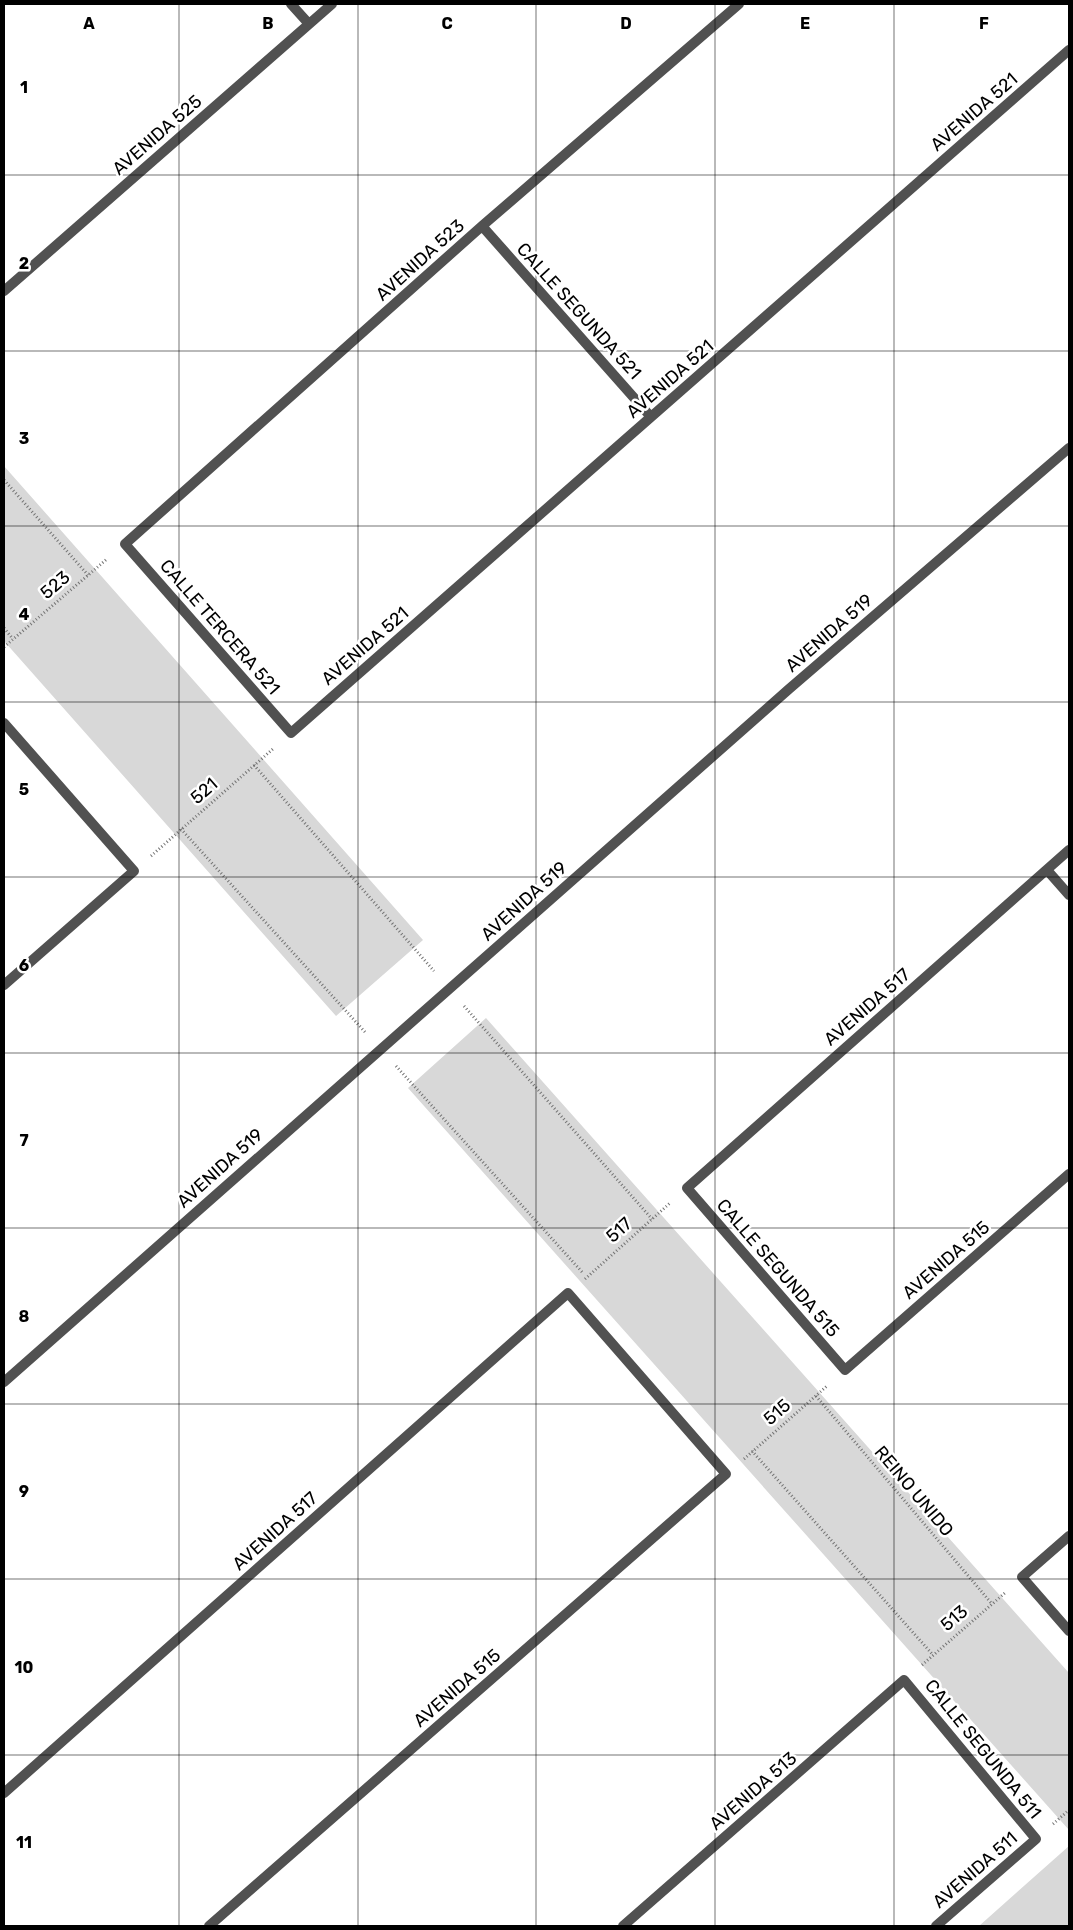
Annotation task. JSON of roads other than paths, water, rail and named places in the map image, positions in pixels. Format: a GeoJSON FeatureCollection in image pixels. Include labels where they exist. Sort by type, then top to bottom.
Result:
{"type":"FeatureCollection","features":[{"type":"Feature","properties":{"kind":"street"},"geometry":{"type":"LineString","coordinates":[[291,4],[309,24]]}},
{"type":"Feature","properties":{"kind":"street","name":"AVENIDA 525"},"geometry":{"type":"LineString","coordinates":[[4,291],[332,4]]}},
{"type":"Feature","properties":{"kind":"street","name":"AVENIDA 523"},"geometry":{"type":"LineString","coordinates":[[125,544],[482,226],[739,4]]}},
{"type":"Feature","properties":{"kind":"street","name":"AVENIDA 521"},"geometry":{"type":"LineString","coordinates":[[291,733],[1069,50]]}},
{"type":"Feature","properties":{"kind":"street","name":"CALLE SEGUNDA 521"},"geometry":{"type":"LineString","coordinates":[[482,226],[651,417]]}},
{"type":"Feature","properties":{"kind":"street","name":"AVENIDA 519"},"geometry":{"type":"LineString","coordinates":[[4,1382],[789,689],[1069,448]]}},
{"type":"Feature","properties":{"kind":"street","name":"CALLE TERCERA 521"},"geometry":{"type":"LineString","coordinates":[[125,544],[291,733]]}},
{"type":"Feature","properties":{"kind":"street"},"geometry":{"type":"LineString","coordinates":[[4,723],[134,870],[4,985]]}},
{"type":"Feature","properties":{"kind":"street","name":"AVENIDA 517"},"geometry":{"type":"LineString","coordinates":[[687,1188],[1069,850]]}},
{"type":"Feature","properties":{"kind":"street"},"geometry":{"type":"LineString","coordinates":[[1047,870],[1069,895]]}},
{"type":"Feature","properties":{"kind":"street","name":"AVENIDA 515"},"geometry":{"type":"LineString","coordinates":[[845,1370],[1069,1174]]}},
{"type":"Feature","properties":{"kind":"street","name":"CALLE SEGUNDA 515"},"geometry":{"type":"LineString","coordinates":[[687,1188],[845,1370]]}},
{"type":"Feature","properties":{"kind":"street","name":"AVENIDA 517"},"geometry":{"type":"LineString","coordinates":[[4,1793],[568,1294],[726,1474]]}},
{"type":"Feature","properties":{"kind":"street","name":"AVENIDA 515"},"geometry":{"type":"LineString","coordinates":[[209,1926],[726,1474]]}},
{"type":"Feature","properties":{"kind":"street"},"geometry":{"type":"LineString","coordinates":[[1069,1536],[1022,1577],[1069,1631]]}},
{"type":"Feature","properties":{"kind":"street","name":"CALLE SEGUNDA 511"},"geometry":{"type":"LineString","coordinates":[[904,1680],[1036,1839]]}},
{"type":"Feature","properties":{"kind":"street","name":"AVENIDA 513"},"geometry":{"type":"LineString","coordinates":[[623,1926],[904,1680]]}},
{"type":"Feature","properties":{"kind":"street","name":"AVENIDA 511"},"geometry":{"type":"LineString","coordinates":[[936,1926],[1036,1839]]}}]}
